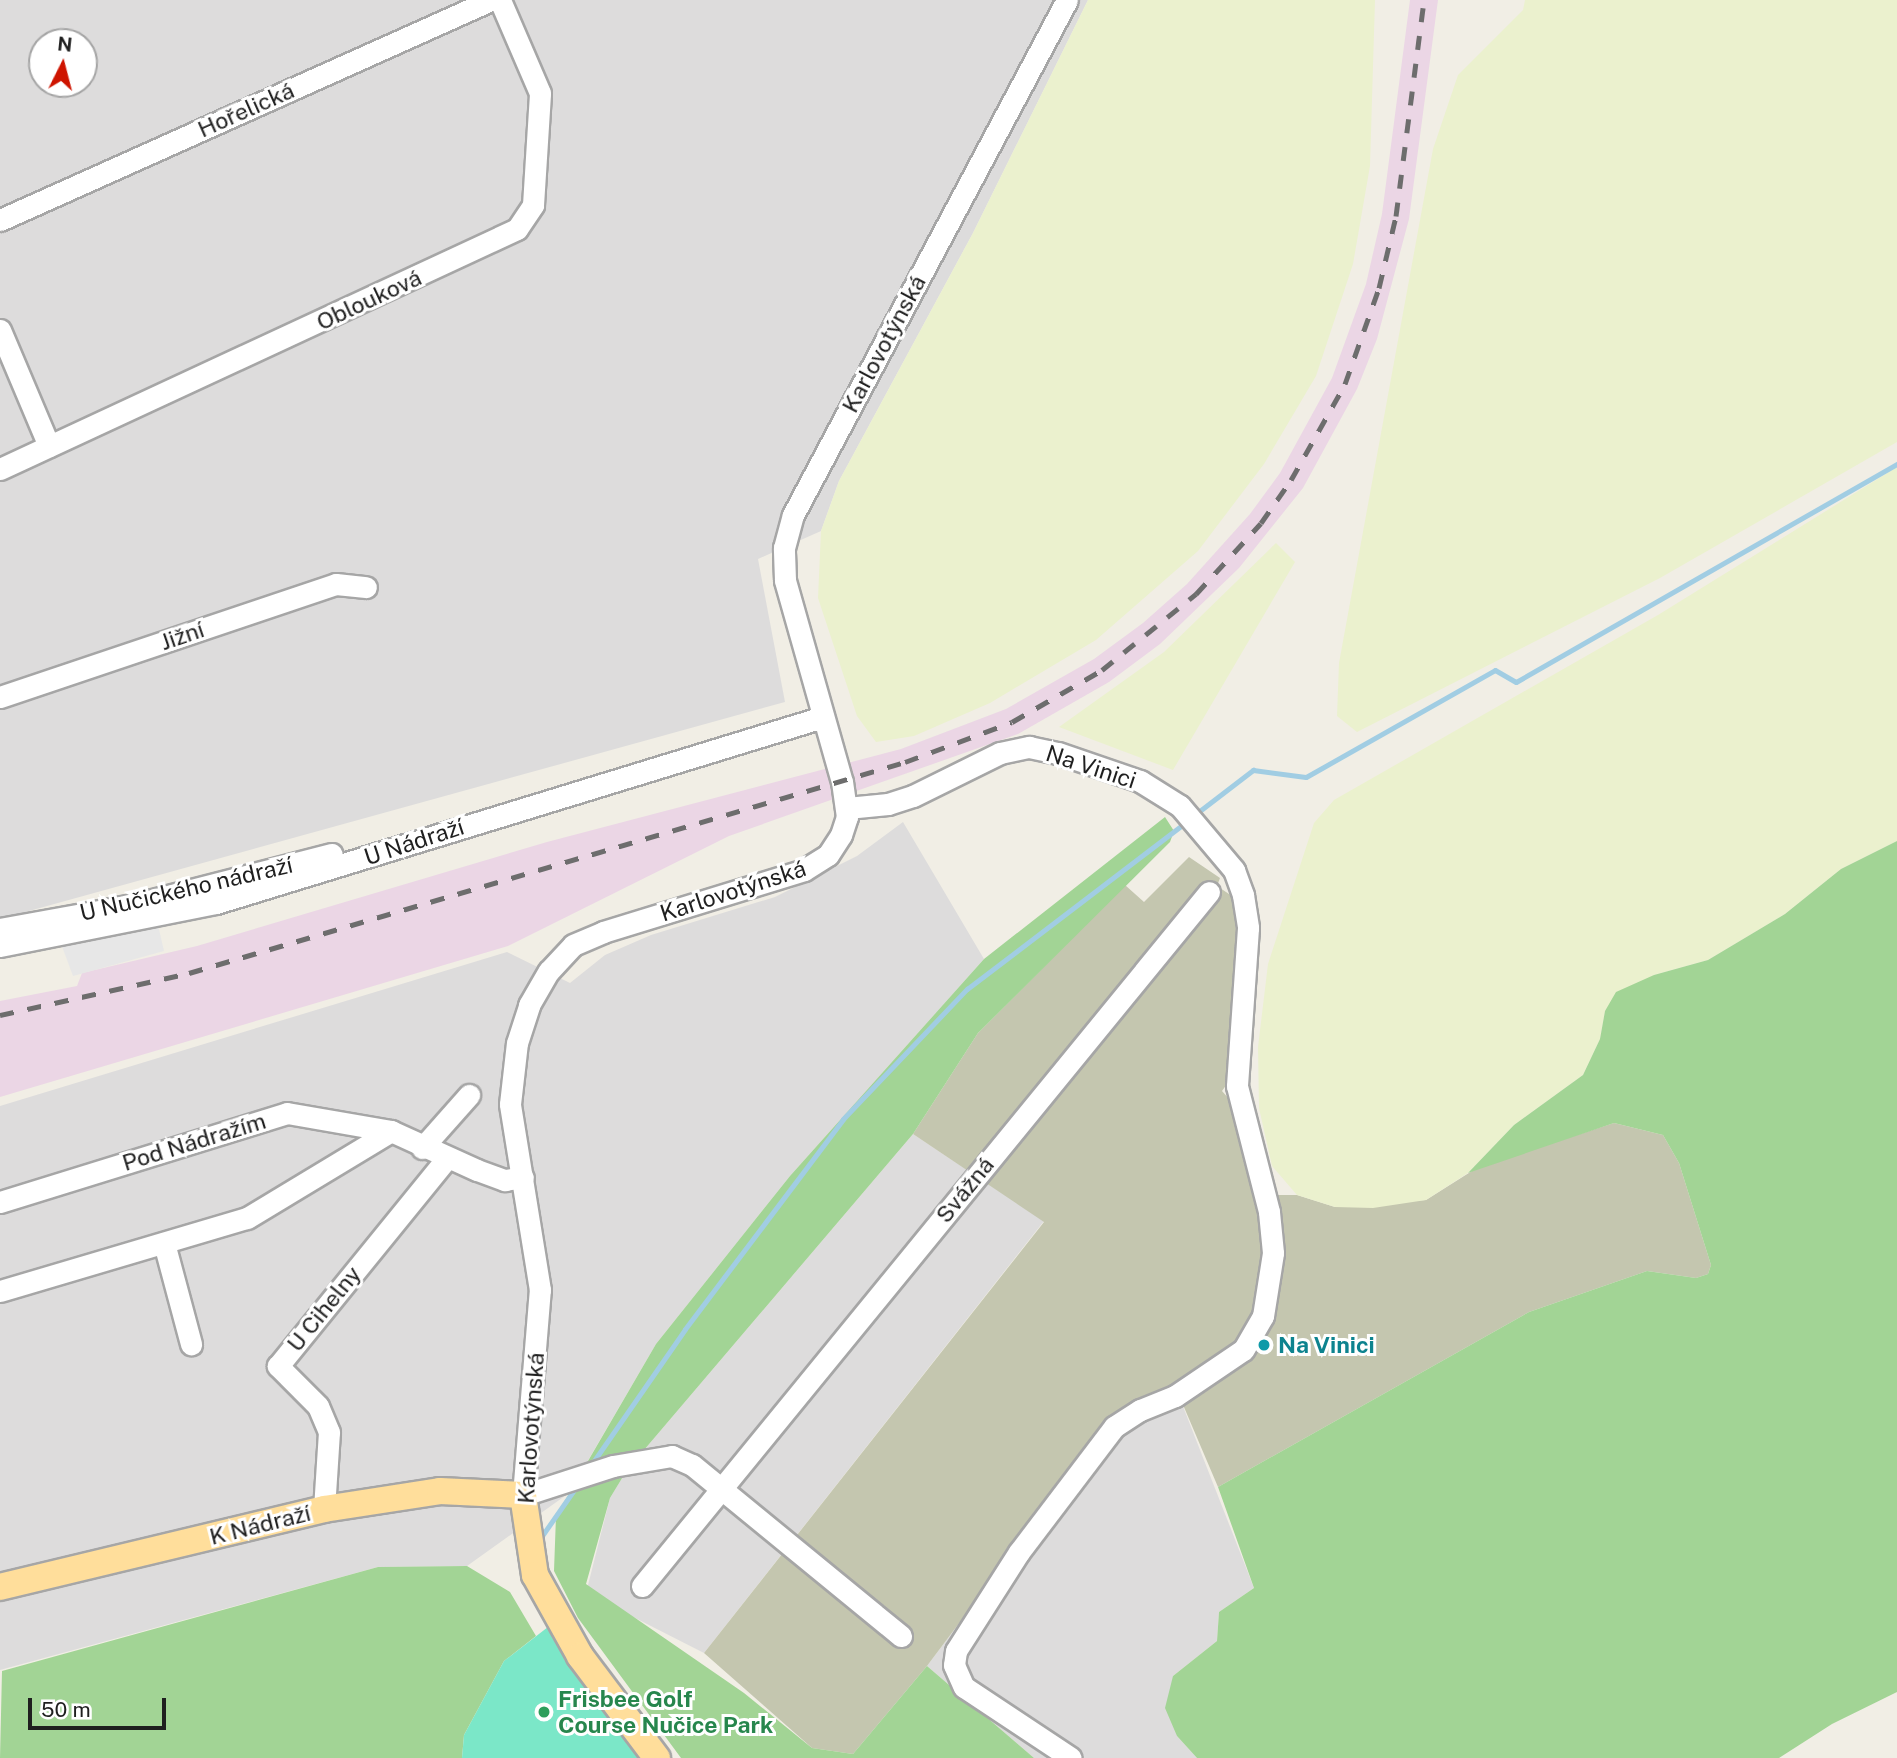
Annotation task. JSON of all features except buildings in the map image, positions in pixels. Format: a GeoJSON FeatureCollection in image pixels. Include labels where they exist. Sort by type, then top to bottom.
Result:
{"type":"FeatureCollection","features":[{"type":"Feature","properties":{"kind":"main road","name":"K Nádraží"},"geometry":{"type":"LineString","coordinates":[[0,1587],[324,1509],[440,1491],[523,1495]]}},
{"type":"Feature","properties":{"kind":"main road","name":"Karlovotýnská"},"geometry":{"type":"LineString","coordinates":[[523,1495],[535,1575],[580,1656],[657,1758]]}},
{"type":"Feature","properties":{"kind":"street","name":"Hořelická"},"geometry":{"type":"LineString","coordinates":[[0,220],[491,0]]}},
{"type":"Feature","properties":{"kind":"street","name":"Oblouková"},"geometry":{"type":"LineString","coordinates":[[0,469],[517,229],[533,205],[540,93],[500,0]]}},
{"type":"Feature","properties":{"kind":"street","name":"Karlovotýnská"},"geometry":{"type":"LineString","coordinates":[[523,1495],[540,1290],[510,1104],[517,1043],[529,1005],[549,971],[573,945],[603,932],[816,864],[836,845],[845,827],[847,808],[785,580],[784,548],[793,515],[1068,0]]}},
{"type":"Feature","properties":{"kind":"street"},"geometry":{"type":"LineString","coordinates":[[0,330],[49,446]]}},
{"type":"Feature","properties":{"kind":"street","name":"Jižní"},"geometry":{"type":"LineString","coordinates":[[0,697],[336,584],[366,587]]}},
{"type":"Feature","properties":{"kind":"street","name":"U Nádraží"},"geometry":{"type":"LineString","coordinates":[[0,946],[216,903],[823,717]]}},
{"type":"Feature","properties":{"kind":"street","name":"Na Vinici"},"geometry":{"type":"LineString","coordinates":[[847,808],[888,804],[913,796],[1000,753],[1029,747],[1048,751],[1140,781],[1180,806],[1234,870],[1243,895],[1248,928],[1237,1086],[1269,1212],[1273,1253],[1263,1316],[1243,1350],[1175,1396],[1114,1427],[1019,1552],[956,1651],[954,1665],[964,1687],[1071,1758]]}},
{"type":"Feature","properties":{"kind":"street","name":"U Nučického nádraží"},"geometry":{"type":"LineString","coordinates":[[0,929],[137,904],[357,846],[364,858]]}},
{"type":"Feature","properties":{"kind":"street","name":"Svážná"},"geometry":{"type":"LineString","coordinates":[[642,1586],[1209,892]]}},
{"type":"Feature","properties":{"kind":"street"},"geometry":{"type":"LineString","coordinates":[[422,1148],[469,1095]]}},
{"type":"Feature","properties":{"kind":"street","name":"Pod Nádražím"},"geometry":{"type":"LineString","coordinates":[[0,1202],[287,1113],[391,1131],[446,1159],[505,1180],[523,1178]]}},
{"type":"Feature","properties":{"kind":"street"},"geometry":{"type":"LineString","coordinates":[[0,1291],[247,1218],[391,1131]]}},
{"type":"Feature","properties":{"kind":"street","name":"U Cihelny"},"geometry":{"type":"LineString","coordinates":[[324,1509],[328,1433],[318,1406],[278,1366],[446,1159]]}},
{"type":"Feature","properties":{"kind":"street"},"geometry":{"type":"LineString","coordinates":[[164,1243],[191,1344]]}},
{"type":"Feature","properties":{"kind":"street"},"geometry":{"type":"LineString","coordinates":[[523,1495],[651,1457],[672,1456],[692,1465],[901,1636]]}},
{"type":"Feature","properties":{"kind":"shaded area"},"geometry":{"type":"Polygon","coordinates":[[[0,0],[1088,0],[973,233],[839,481],[821,531],[758,559],[785,702],[0,919],[0,0]]]}},
{"type":"Feature","properties":{"kind":"shaded area"},"geometry":{"type":"Polygon","coordinates":[[[1088,0],[1375,0],[1370,166],[1353,264],[1316,376],[1264,464],[1198,551],[1096,640],[990,703],[914,736],[876,742],[857,716],[818,598],[821,531],[839,481],[973,233],[1088,0]]]}},
{"type":"Feature","properties":{"kind":"shaded area"},"geometry":{"type":"Polygon","coordinates":[[[1410,0],[1438,0],[1409,219],[1377,339],[1357,389],[1303,488],[1239,568],[1160,644],[1109,682],[1018,734],[729,836],[508,946],[0,1097],[0,1001],[77,986],[82,973],[197,946],[547,842],[901,749],[1006,709],[1094,659],[1143,623],[1187,584],[1250,514],[1280,473],[1332,378],[1366,284],[1382,214],[1410,0]]]}},
{"type":"Feature","properties":{"kind":"shaded area"},"geometry":{"type":"Polygon","coordinates":[[[1525,0],[1897,0],[1897,442],[1660,578],[1357,732],[1337,716],[1339,663],[1433,149],[1458,75],[1523,10],[1525,0]]]}},
{"type":"Feature","properties":{"kind":"shaded area"},"geometry":{"type":"Polygon","coordinates":[[[1897,467],[1897,841],[1841,869],[1785,914],[1708,960],[1654,975],[1605,1011],[1600,1039],[1583,1075],[1514,1125],[1468,1173],[1426,1200],[1373,1208],[1335,1207],[1297,1195],[1272,1166],[1259,1108],[1258,1047],[1268,964],[1314,823],[1334,800],[1658,615],[1897,467]]]}},
{"type":"Feature","properties":{"kind":"shaded area"},"geometry":{"type":"Polygon","coordinates":[[[1276,543],[1295,562],[1173,770],[1059,727],[1164,652],[1276,543]]]}},
{"type":"Feature","properties":{"kind":"shaded area"},"geometry":{"type":"Polygon","coordinates":[[[903,822],[984,959],[790,1176],[656,1344],[569,1493],[467,1566],[378,1567],[0,1670],[0,1106],[507,952],[570,983],[605,955],[651,935],[775,897],[857,856],[903,822]]]}},
{"type":"Feature","properties":{"kind":"shaded area"},"geometry":{"type":"Polygon","coordinates":[[[1189,857],[1220,878],[1217,886],[1238,900],[1242,934],[1232,1077],[1222,1091],[1238,1109],[1254,1195],[1297,1195],[1335,1207],[1426,1200],[1480,1166],[1614,1123],[1663,1135],[1679,1163],[1711,1265],[1708,1274],[1696,1278],[1647,1271],[1529,1312],[1218,1487],[1175,1386],[1106,1427],[927,1666],[853,1754],[812,1748],[704,1653],[1044,1222],[913,1134],[978,1033],[1125,885],[1144,902],[1189,857]]]}},
{"type":"Feature","properties":{"kind":"shaded area"},"geometry":{"type":"Polygon","coordinates":[[[158,925],[164,951],[73,976],[60,941],[158,925]]]}},
{"type":"Feature","properties":{"kind":"shaded area"},"geometry":{"type":"Polygon","coordinates":[[[913,1134],[1044,1221],[704,1653],[586,1593],[610,1498],[627,1470],[913,1134]]]}},
{"type":"Feature","properties":{"kind":"shaded area"},"geometry":{"type":"Polygon","coordinates":[[[1175,1386],[1254,1588],[1219,1612],[1217,1641],[1173,1676],[1177,1736],[1197,1758],[1034,1758],[927,1666],[1106,1427],[1175,1386]]]}},
{"type":"Feature","properties":{"kind":"green space"},"geometry":{"type":"Polygon","coordinates":[[[1165,817],[1174,831],[1170,842],[978,1033],[913,1134],[627,1470],[610,1498],[586,1584],[744,1693],[812,1748],[853,1754],[927,1666],[1034,1758],[681,1758],[578,1618],[554,1571],[556,1516],[656,1344],[790,1176],[984,959],[1165,817]]]}},
{"type":"Feature","properties":{"kind":"green space"},"geometry":{"type":"Polygon","coordinates":[[[1897,841],[1897,1692],[1832,1724],[1779,1758],[1197,1758],[1177,1736],[1165,1708],[1173,1676],[1217,1641],[1219,1612],[1254,1588],[1218,1487],[1529,1312],[1647,1271],[1696,1278],[1708,1274],[1711,1265],[1679,1163],[1663,1135],[1614,1123],[1468,1173],[1514,1125],[1583,1075],[1600,1039],[1605,1011],[1616,992],[1654,975],[1708,960],[1785,914],[1841,869],[1897,841]]]}},
{"type":"Feature","properties":{"kind":"green space"},"geometry":{"type":"Polygon","coordinates":[[[467,1566],[510,1592],[536,1636],[504,1661],[464,1735],[462,1758],[0,1758],[2,1671],[378,1567],[467,1566]]]}},
{"type":"Feature","properties":{"kind":"green space","name":"Frisbee Golf Course Nučice Park"},"geometry":{"type":"Polygon","coordinates":[[[548,1627],[645,1758],[462,1758],[464,1735],[504,1661],[548,1627]]]}},
{"type":"Feature","properties":{"kind":"waterway"},"geometry":{"type":"LineString","coordinates":[[1193,816],[1253,770],[1306,777],[1495,670],[1516,682],[1897,464]]}},
{"type":"Feature","properties":{"kind":"waterway"},"geometry":{"type":"LineString","coordinates":[[591,1465],[685,1329],[843,1119],[967,989],[1186,822]]}},
{"type":"Feature","properties":{"kind":"waterway"},"geometry":{"type":"LineString","coordinates":[[539,1540],[578,1484]]}},
{"type":"Feature","properties":{"kind":"railway"},"geometry":{"type":"LineString","coordinates":[[0,1015],[189,973],[905,762],[1012,722],[1102,670],[1196,594],[1261,523],[1291,480],[1345,384],[1379,288],[1396,216],[1424,0]]}},
{"type":"Feature","properties":{"kind":"place","name":"Na Vinici"},"geometry":{"type":"Point","coordinates":[1264,1345]}},
{"type":"Feature","properties":{"kind":"place","name":"Frisbee Golf Course Nučice Park"},"geometry":{"type":"Point","coordinates":[544,1712]}}]}
